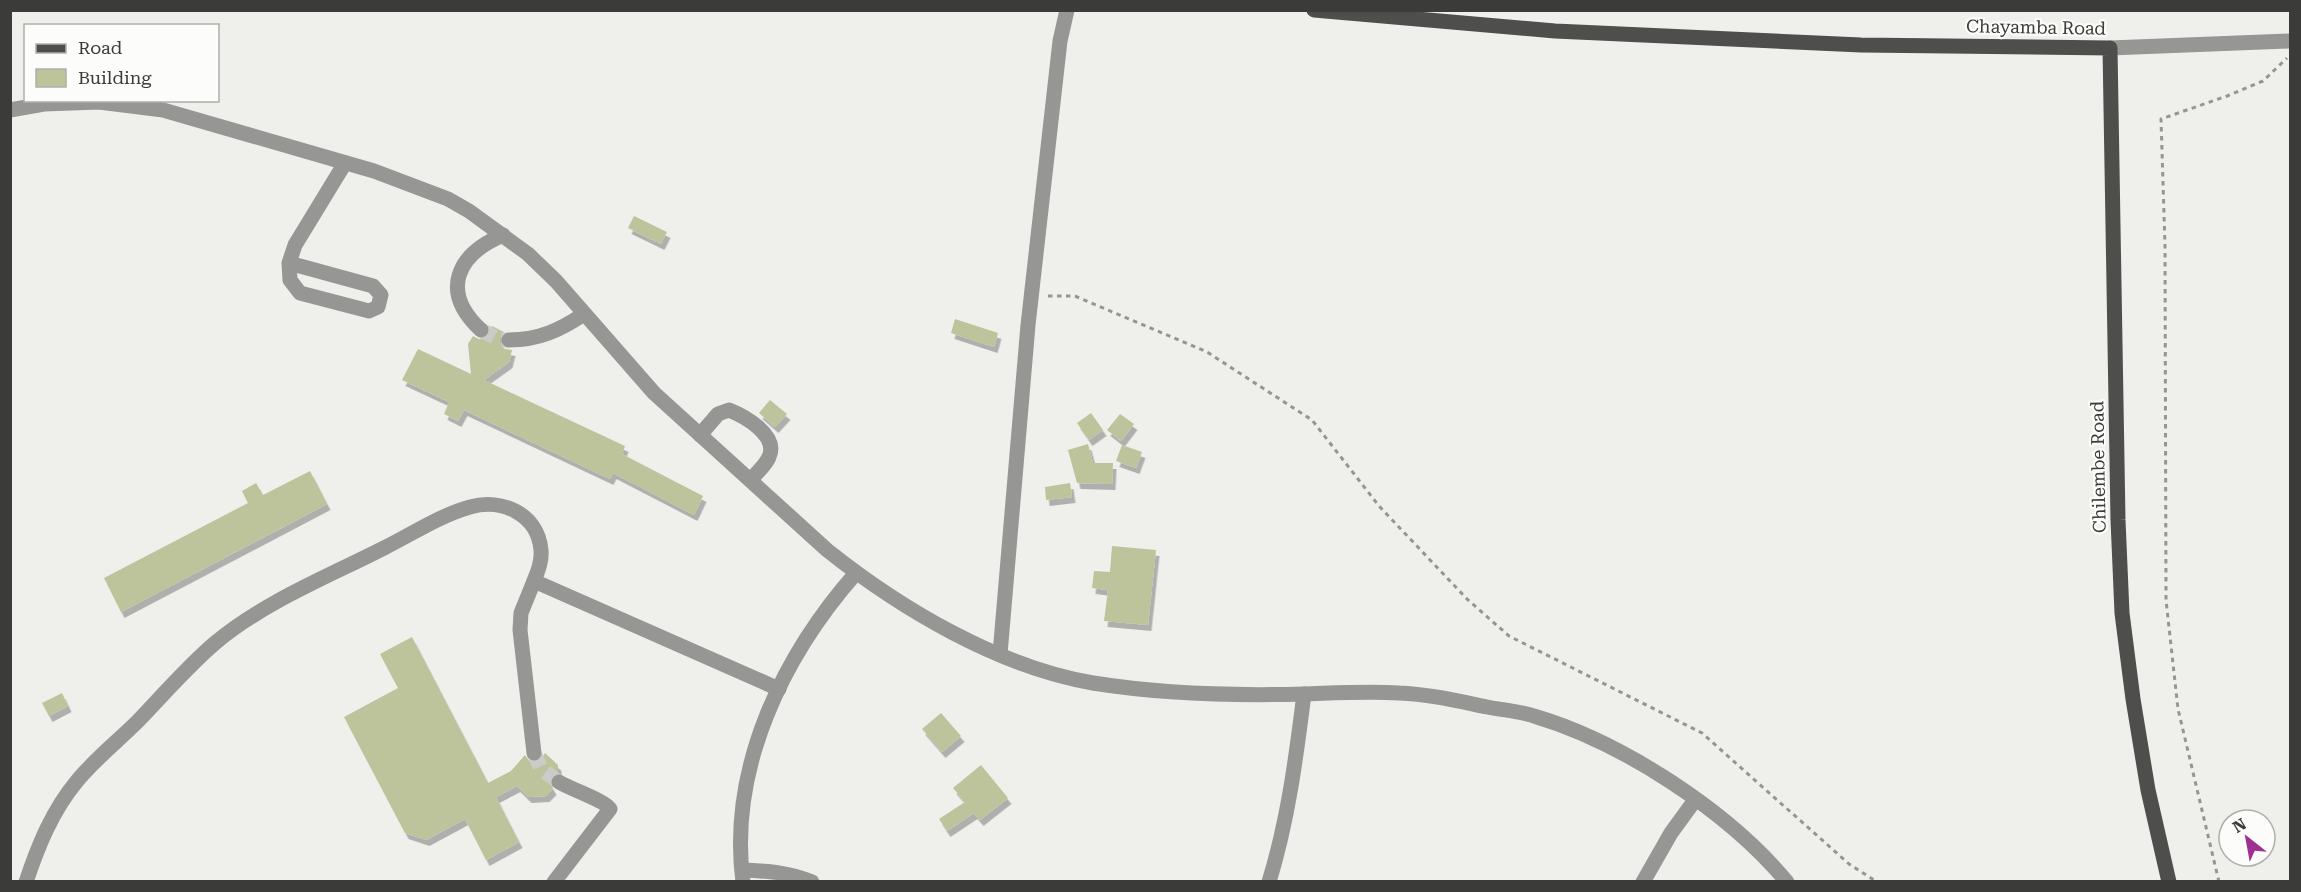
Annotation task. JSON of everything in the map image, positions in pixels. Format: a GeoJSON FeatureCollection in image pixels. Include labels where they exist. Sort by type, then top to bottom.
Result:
{"type":"FeatureCollection","features":[{"type":"Feature","properties":{"kind":"main road","name":"Chayamba Road"},"geometry":{"type":"LineString","coordinates":[[1314,10],[1554,31],[1861,45],[2110,48]]}},
{"type":"Feature","properties":{"kind":"main road","name":"Chilembe Road"},"geometry":{"type":"LineString","coordinates":[[2110,48],[2118,520],[2122,613],[2142,756],[2169,882]]}},
{"type":"Feature","properties":{"kind":"street"},"geometry":{"type":"LineString","coordinates":[[1000,654],[1031,296],[1060,41],[1067,10]]}},
{"type":"Feature","properties":{"kind":"street","name":"Chayamba Road"},"geometry":{"type":"LineString","coordinates":[[2110,48],[2290,41]]}},
{"type":"Feature","properties":{"kind":"street"},"geometry":{"type":"LineString","coordinates":[[10,110],[44,104],[99,102],[164,110],[345,163],[448,199],[528,254],[654,393],[827,550],[856,573],[956,634],[1000,654],[1036,669],[1103,684],[1150,690],[1225,694],[1400,693],[1533,716],[1592,739],[1652,770],[1739,832],[1787,882]]}},
{"type":"Feature","properties":{"kind":"street"},"geometry":{"type":"LineString","coordinates":[[289,263],[374,286],[381,296],[378,307],[369,311],[300,293],[290,280],[289,263],[295,245],[345,163]]}},
{"type":"Feature","properties":{"kind":"street"},"geometry":{"type":"LineString","coordinates":[[481,330],[464,310],[457,297],[457,283],[463,266],[474,252],[488,241],[503,235]]}},
{"type":"Feature","properties":{"kind":"street"},"geometry":{"type":"LineString","coordinates":[[509,340],[549,334],[565,327],[584,314]]}},
{"type":"Feature","properties":{"kind":"street"},"geometry":{"type":"LineString","coordinates":[[700,435],[718,414],[729,410],[744,416],[763,433],[771,445],[770,456],[751,480]]}},
{"type":"Feature","properties":{"kind":"street"},"geometry":{"type":"LineString","coordinates":[[26,882],[39,842],[57,808],[77,781],[215,643],[267,607],[437,521],[470,507],[492,504],[511,508],[525,515],[532,525],[541,549],[541,561],[521,613],[520,630],[534,753]]}},
{"type":"Feature","properties":{"kind":"street"},"geometry":{"type":"LineString","coordinates":[[812,882],[795,875],[775,871],[742,876],[741,837],[744,796],[751,758],[779,688],[804,640],[828,604],[856,573]]}},
{"type":"Feature","properties":{"kind":"street"},"geometry":{"type":"LineString","coordinates":[[534,581],[779,688]]}},
{"type":"Feature","properties":{"kind":"street"},"geometry":{"type":"LineString","coordinates":[[1269,882],[1282,836],[1293,777],[1304,694]]}},
{"type":"Feature","properties":{"kind":"street"},"geometry":{"type":"LineString","coordinates":[[554,882],[610,809],[603,801],[582,794],[559,782]]}},
{"type":"Feature","properties":{"kind":"street"},"geometry":{"type":"LineString","coordinates":[[1644,882],[1671,833],[1695,800]]}},
{"type":"Feature","properties":{"kind":"path"},"geometry":{"type":"LineString","coordinates":[[2219,882],[2178,709],[2166,600],[2165,246],[2161,119],[2263,81],[2290,56]]}},
{"type":"Feature","properties":{"kind":"path"},"geometry":{"type":"LineString","coordinates":[[1031,296],[1076,296],[1207,352],[1312,420],[1379,506],[1467,599],[1509,636],[1702,733],[1849,864],[1876,882]]}},
{"type":"Feature","properties":{"kind":"building"},"geometry":{"type":"Polygon","coordinates":[[[634,216],[667,232],[661,244],[628,228],[634,216]]]}},
{"type":"Feature","properties":{"kind":"building"},"geometry":{"type":"Polygon","coordinates":[[[955,319],[998,333],[994,347],[951,333],[955,319]]]}},
{"type":"Feature","properties":{"kind":"building"},"geometry":{"type":"Polygon","coordinates":[[[492,326],[504,332],[499,340],[501,346],[512,350],[509,362],[484,380],[625,446],[622,454],[703,496],[694,515],[613,473],[610,479],[464,410],[458,421],[444,414],[449,402],[402,380],[418,349],[471,374],[468,344],[473,336],[479,339],[487,338],[492,326]]]}},
{"type":"Feature","properties":{"kind":"building"},"geometry":{"type":"Polygon","coordinates":[[[770,400],[787,414],[775,427],[759,413],[770,400]]]}},
{"type":"Feature","properties":{"kind":"building"},"geometry":{"type":"Polygon","coordinates":[[[1091,413],[1103,430],[1089,440],[1077,423],[1091,413]]]}},
{"type":"Feature","properties":{"kind":"building"},"geometry":{"type":"Polygon","coordinates":[[[1120,414],[1134,424],[1121,441],[1107,430],[1120,414]]]}},
{"type":"Feature","properties":{"kind":"building"},"geometry":{"type":"Polygon","coordinates":[[[1088,444],[1093,463],[1113,463],[1112,484],[1077,483],[1068,450],[1088,444]]]}},
{"type":"Feature","properties":{"kind":"building"},"geometry":{"type":"Polygon","coordinates":[[[1122,445],[1142,452],[1136,468],[1116,461],[1122,445]]]}},
{"type":"Feature","properties":{"kind":"building"},"geometry":{"type":"Polygon","coordinates":[[[310,471],[327,504],[121,612],[104,578],[248,503],[242,491],[256,483],[263,495],[310,471]]]}},
{"type":"Feature","properties":{"kind":"building"},"geometry":{"type":"Polygon","coordinates":[[[1070,483],[1072,497],[1046,500],[1045,487],[1070,483]]]}},
{"type":"Feature","properties":{"kind":"building"},"geometry":{"type":"Polygon","coordinates":[[[1112,546],[1156,550],[1148,625],[1104,621],[1108,590],[1092,588],[1094,571],[1110,572],[1112,546]]]}},
{"type":"Feature","properties":{"kind":"building"},"geometry":{"type":"Polygon","coordinates":[[[412,637],[488,783],[511,771],[525,755],[530,762],[536,763],[545,753],[558,765],[558,772],[553,774],[549,782],[553,789],[546,796],[528,797],[517,786],[496,797],[519,842],[486,860],[465,819],[426,840],[405,833],[344,717],[398,688],[380,654],[412,637]]]}},
{"type":"Feature","properties":{"kind":"building"},"geometry":{"type":"Polygon","coordinates":[[[62,693],[68,706],[49,716],[42,703],[62,693]]]}},
{"type":"Feature","properties":{"kind":"building"},"geometry":{"type":"Polygon","coordinates":[[[941,713],[961,736],[942,752],[922,729],[941,713]]]}},
{"type":"Feature","properties":{"kind":"building"},"geometry":{"type":"Polygon","coordinates":[[[981,765],[1008,798],[980,820],[974,813],[947,831],[939,819],[965,802],[953,788],[981,765]]]}},
{"type":"Feature","properties":{"kind":"tunnel"},"geometry":{"type":"LineString","coordinates":[[481,330],[500,340],[509,340]]}},
{"type":"Feature","properties":{"kind":"tunnel"},"geometry":{"type":"LineString","coordinates":[[534,753],[541,769],[559,782]]}}]}
